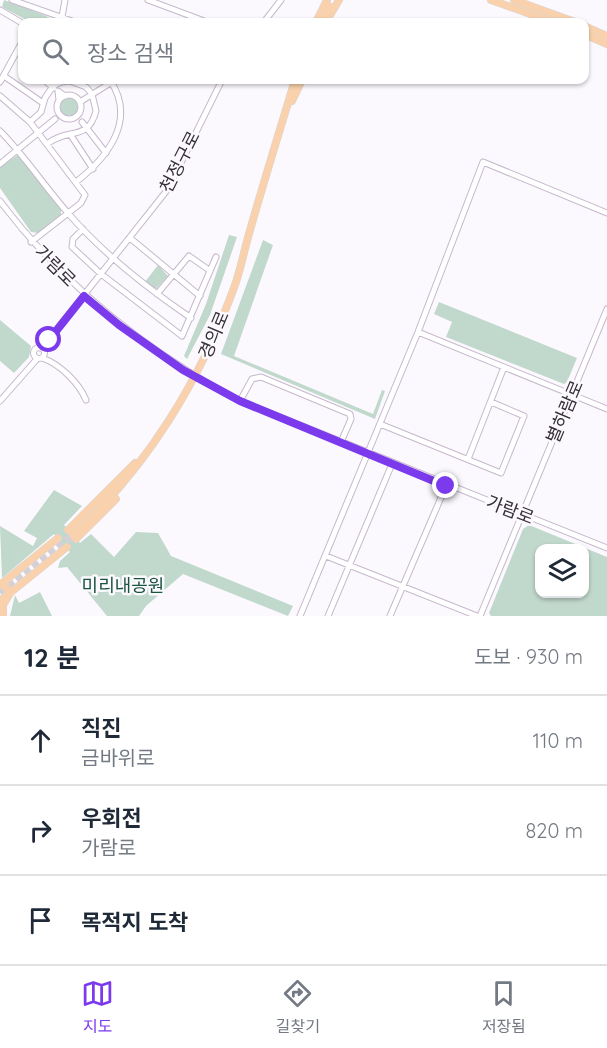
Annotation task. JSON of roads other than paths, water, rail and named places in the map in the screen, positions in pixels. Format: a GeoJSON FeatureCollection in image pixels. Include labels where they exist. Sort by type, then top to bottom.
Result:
{"type":"FeatureCollection","features":[{"type":"Feature","properties":{"kind":"main road"},"geometry":{"type":"LineString","coordinates":[[315,18],[322,0]]}},
{"type":"Feature","properties":{"kind":"main road"},"geometry":{"type":"LineString","coordinates":[[317,18],[330,0]]}},
{"type":"Feature","properties":{"kind":"main road"},"geometry":{"type":"LineString","coordinates":[[323,18],[330,0]]}},
{"type":"Feature","properties":{"kind":"main road"},"geometry":{"type":"LineString","coordinates":[[328,18],[339,0]]}},
{"type":"Feature","properties":{"kind":"main road"},"geometry":{"type":"LineString","coordinates":[[491,0],[542,18]]}},
{"type":"Feature","properties":{"kind":"main road"},"geometry":{"type":"LineString","coordinates":[[514,0],[564,18]]}},
{"type":"Feature","properties":{"kind":"main road"},"geometry":{"type":"LineString","coordinates":[[589,28],[607,36]]}},
{"type":"Feature","properties":{"kind":"main road"},"geometry":{"type":"LineString","coordinates":[[589,36],[607,44]]}},
{"type":"Feature","properties":{"kind":"main road","name":"경의로"},"geometry":{"type":"LineString","coordinates":[[140,460],[195,377],[236,283],[290,102],[293,84]]}},
{"type":"Feature","properties":{"kind":"main road"},"geometry":{"type":"LineString","coordinates":[[290,102],[299,84]]}},
{"type":"Feature","properties":{"kind":"main road"},"geometry":{"type":"LineString","coordinates":[[140,460],[135,477],[110,506],[72,534],[140,460]]}},
{"type":"Feature","properties":{"kind":"main road"},"geometry":{"type":"LineString","coordinates":[[11,592],[1,584],[58,538]]}},
{"type":"Feature","properties":{"kind":"main road"},"geometry":{"type":"LineString","coordinates":[[0,600],[67,547]]}},
{"type":"Feature","properties":{"kind":"main road"},"geometry":{"type":"LineString","coordinates":[[3,616],[3,605],[11,592]]}},
{"type":"Feature","properties":{"kind":"street"},"geometry":{"type":"LineString","coordinates":[[12,0],[54,18]]}},
{"type":"Feature","properties":{"kind":"street"},"geometry":{"type":"LineString","coordinates":[[62,18],[65,0]]}},
{"type":"Feature","properties":{"kind":"street"},"geometry":{"type":"LineString","coordinates":[[148,0],[196,18]]}},
{"type":"Feature","properties":{"kind":"street"},"geometry":{"type":"LineString","coordinates":[[267,18],[281,0]]}},
{"type":"Feature","properties":{"kind":"street"},"geometry":{"type":"LineString","coordinates":[[0,10],[18,21]]}},
{"type":"Feature","properties":{"kind":"street"},"geometry":{"type":"LineString","coordinates":[[18,49],[2,79],[17,85],[43,103]]}},
{"type":"Feature","properties":{"kind":"street"},"geometry":{"type":"LineString","coordinates":[[50,84],[62,98]]}},
{"type":"Feature","properties":{"kind":"street"},"geometry":{"type":"LineString","coordinates":[[30,122],[41,112],[43,103],[55,88],[64,84]]}},
{"type":"Feature","properties":{"kind":"street"},"geometry":{"type":"LineString","coordinates":[[47,144],[57,136],[87,128],[96,111],[92,94],[86,87],[78,84]]}},
{"type":"Feature","properties":{"kind":"street"},"geometry":{"type":"LineString","coordinates":[[77,116],[80,102],[106,84]]}},
{"type":"Feature","properties":{"kind":"street"},"geometry":{"type":"LineString","coordinates":[[76,182],[93,169],[106,153],[120,124],[120,101],[114,84]]}},
{"type":"Feature","properties":{"kind":"street","name":"천정구로"},"geometry":{"type":"LineString","coordinates":[[0,401],[40,355],[175,178],[220,84]]}},
{"type":"Feature","properties":{"kind":"street"},"geometry":{"type":"LineString","coordinates":[[0,96],[30,122],[85,195],[68,213],[31,242]]}},
{"type":"Feature","properties":{"kind":"street"},"geometry":{"type":"LineString","coordinates":[[62,98],[75,97],[80,102]]}},
{"type":"Feature","properties":{"kind":"street"},"geometry":{"type":"LineString","coordinates":[[0,164],[55,119],[62,98]]}},
{"type":"Feature","properties":{"kind":"street"},"geometry":{"type":"LineString","coordinates":[[58,112],[63,118]]}},
{"type":"Feature","properties":{"kind":"street"},"geometry":{"type":"LineString","coordinates":[[77,116],[106,153]]}},
{"type":"Feature","properties":{"kind":"street"},"geometry":{"type":"LineString","coordinates":[[55,119],[77,116]]}},
{"type":"Feature","properties":{"kind":"street"},"geometry":{"type":"LineString","coordinates":[[0,131],[19,149],[83,229],[114,259],[191,318]]}},
{"type":"Feature","properties":{"kind":"street"},"geometry":{"type":"LineString","coordinates":[[70,134],[93,169]]}},
{"type":"Feature","properties":{"kind":"street"},"geometry":{"type":"LineString","coordinates":[[300,616],[418,332],[483,162],[607,213]]}},
{"type":"Feature","properties":{"kind":"street","name":"가람로"},"geometry":{"type":"LineString","coordinates":[[0,201],[31,242],[84,296],[119,325],[195,377],[240,401],[446,486],[607,548]]}},
{"type":"Feature","properties":{"kind":"street"},"geometry":{"type":"LineString","coordinates":[[83,229],[73,239],[72,247],[101,274],[179,336],[184,335],[216,257]]}},
{"type":"Feature","properties":{"kind":"street"},"geometry":{"type":"LineString","coordinates":[[130,238],[200,296]]}},
{"type":"Feature","properties":{"kind":"street"},"geometry":{"type":"LineString","coordinates":[[157,294],[191,256],[209,270]]}},
{"type":"Feature","properties":{"kind":"street","name":"별하람로"},"geometry":{"type":"LineString","coordinates":[[478,616],[523,515],[607,309]]}},
{"type":"Feature","properties":{"kind":"street"},"geometry":{"type":"LineString","coordinates":[[418,332],[607,409]]}},
{"type":"Feature","properties":{"kind":"street"},"geometry":{"type":"LineString","coordinates":[[40,355],[81,387],[86,400]]}},
{"type":"Feature","properties":{"kind":"street"},"geometry":{"type":"LineString","coordinates":[[468,459],[504,367]]}},
{"type":"Feature","properties":{"kind":"street"},"geometry":{"type":"LineString","coordinates":[[240,401],[252,379],[261,377],[350,414],[351,419],[341,442]]}},
{"type":"Feature","properties":{"kind":"street"},"geometry":{"type":"LineString","coordinates":[[380,424],[501,472],[524,416],[491,402]]}},
{"type":"Feature","properties":{"kind":"street"},"geometry":{"type":"LineString","coordinates":[[328,616],[392,464]]}},
{"type":"Feature","properties":{"kind":"street"},"geometry":{"type":"LineString","coordinates":[[390,616],[446,486]]}},
{"type":"Feature","properties":{"kind":"street"},"geometry":{"type":"LineString","coordinates":[[326,556],[478,616]]}},
{"type":"Feature","properties":{"kind":"tunnel"},"geometry":{"type":"LineString","coordinates":[[0,593],[73,535]]}},
{"type":"Feature","properties":{"kind":"park label","name":"미리내공원"},"geometry":{"type":"Point","coordinates":[123,586]}}]}
